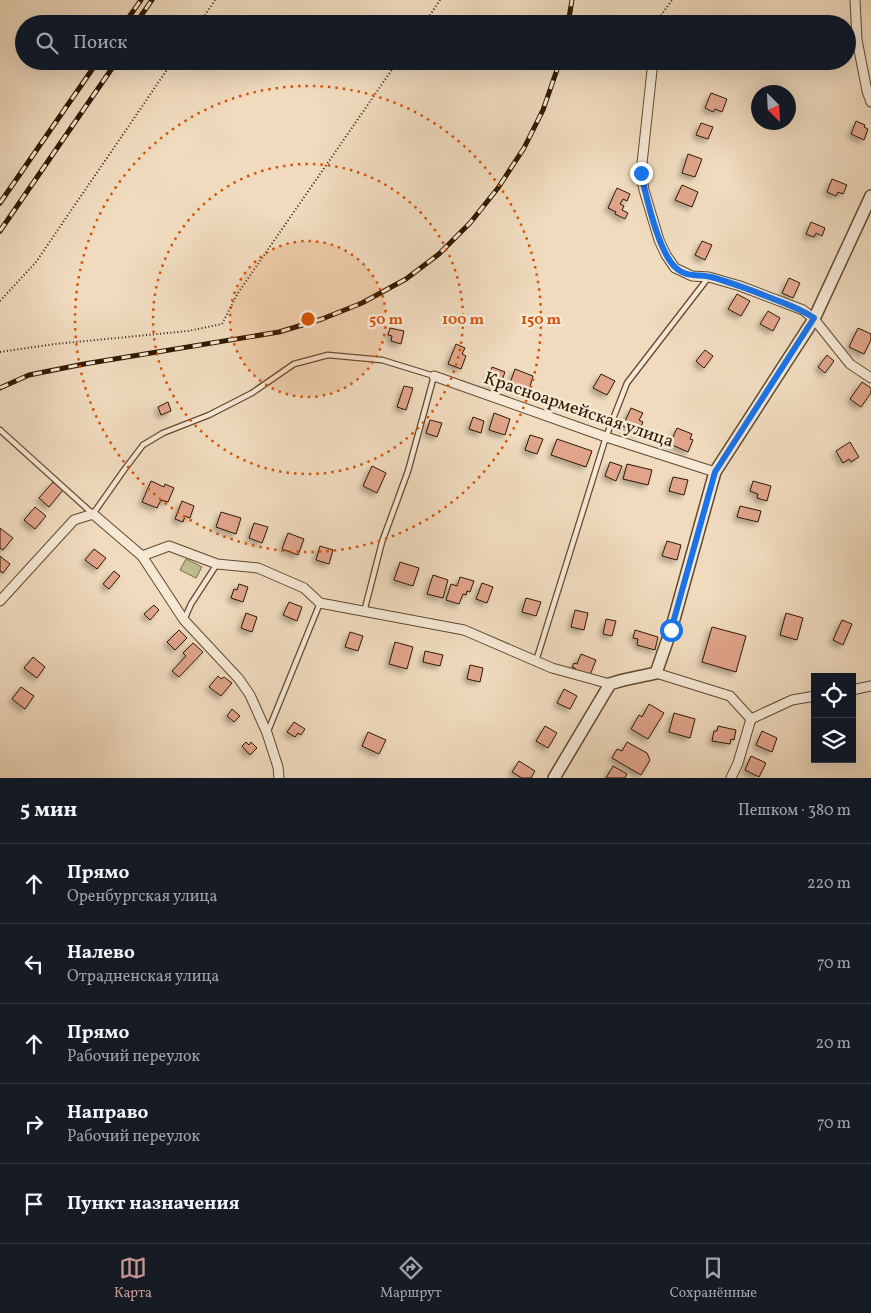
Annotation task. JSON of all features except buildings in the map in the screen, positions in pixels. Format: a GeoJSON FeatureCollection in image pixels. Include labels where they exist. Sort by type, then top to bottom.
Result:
{"type":"FeatureCollection","features":[{"type":"Feature","properties":{"kind":"street"},"geometry":{"type":"LineString","coordinates":[[855,0],[856,15]]}},
{"type":"Feature","properties":{"kind":"street"},"geometry":{"type":"LineString","coordinates":[[856,20],[857,40],[871,102]]}},
{"type":"Feature","properties":{"kind":"street"},"geometry":{"type":"LineString","coordinates":[[652,70],[641,173],[644,190],[659,240],[675,268],[692,276],[709,277],[740,286],[803,310],[814,318],[850,364],[871,378]]}},
{"type":"Feature","properties":{"kind":"street"},"geometry":{"type":"LineString","coordinates":[[656,673],[671,630],[715,472],[814,318],[871,196]]}},
{"type":"Feature","properties":{"kind":"street","name":"Красноармейская улица"},"geometry":{"type":"LineString","coordinates":[[434,376],[606,437],[715,472]]}},
{"type":"Feature","properties":{"kind":"street"},"geometry":{"type":"LineString","coordinates":[[0,601],[74,520],[93,514],[142,556],[184,620],[239,679],[250,695],[267,733],[278,767],[279,778]]}},
{"type":"Feature","properties":{"kind":"street"},"geometry":{"type":"LineString","coordinates":[[142,556],[169,546],[217,564],[258,568],[304,588],[320,603],[464,630],[552,668],[610,684]]}},
{"type":"Feature","properties":{"kind":"street"},"geometry":{"type":"LineString","coordinates":[[554,778],[610,684],[624,678],[656,673],[730,696],[751,719]]}},
{"type":"Feature","properties":{"kind":"street"},"geometry":{"type":"LineString","coordinates":[[856,689],[871,686]]}},
{"type":"Feature","properties":{"kind":"street"},"geometry":{"type":"LineString","coordinates":[[731,778],[738,763],[751,719],[792,700],[811,697]]}},
{"type":"Feature","properties":{"kind":"lane"},"geometry":{"type":"LineString","coordinates":[[536,661],[606,437],[627,383],[709,277]]}},
{"type":"Feature","properties":{"kind":"lane"},"geometry":{"type":"LineString","coordinates":[[0,430],[93,514],[143,445],[163,433],[209,415],[252,393],[294,364],[328,356],[382,360],[434,376],[408,471],[382,542],[364,612]]}},
{"type":"Feature","properties":{"kind":"lane"},"geometry":{"type":"LineString","coordinates":[[184,620],[191,604],[217,564]]}},
{"type":"Feature","properties":{"kind":"lane"},"geometry":{"type":"LineString","coordinates":[[267,733],[320,603]]}},
{"type":"Feature","properties":{"kind":"path"},"geometry":{"type":"LineString","coordinates":[[205,15],[215,0]]}},
{"type":"Feature","properties":{"kind":"path"},"geometry":{"type":"LineString","coordinates":[[430,15],[440,0]]}},
{"type":"Feature","properties":{"kind":"path"},"geometry":{"type":"LineString","coordinates":[[661,15],[672,0]]}},
{"type":"Feature","properties":{"kind":"path"},"geometry":{"type":"LineString","coordinates":[[0,301],[36,262],[167,70]]}},
{"type":"Feature","properties":{"kind":"path"},"geometry":{"type":"LineString","coordinates":[[0,352],[55,344],[188,331],[222,324],[238,294],[392,70]]}},
{"type":"Feature","properties":{"kind":"green space"},"geometry":{"type":"Polygon","coordinates":[[[186,559],[202,567],[196,578],[180,570],[186,559]]]}},
{"type":"Feature","properties":{"kind":"railway"},"geometry":{"type":"LineString","coordinates":[[130,15],[141,0]]}},
{"type":"Feature","properties":{"kind":"railway"},"geometry":{"type":"LineString","coordinates":[[141,15],[152,0]]}},
{"type":"Feature","properties":{"kind":"railway"},"geometry":{"type":"LineString","coordinates":[[570,15],[572,0]]}},
{"type":"Feature","properties":{"kind":"railway"},"geometry":{"type":"LineString","coordinates":[[0,203],[92,70]]}},
{"type":"Feature","properties":{"kind":"railway"},"geometry":{"type":"LineString","coordinates":[[0,231],[111,70]]}},
{"type":"Feature","properties":{"kind":"railway"},"geometry":{"type":"LineString","coordinates":[[0,388],[29,375],[84,364],[279,332],[322,319],[362,303],[406,279],[439,254],[470,223],[498,188],[524,148],[543,110],[557,70]]}},
{"type":"Feature","properties":{"kind":"route"},"geometry":{"type":"LineString","coordinates":[[641,173],[644,190],[659,240],[675,268],[692,276],[709,277],[740,286],[803,310],[814,318],[715,472],[671,630]]}}]}
